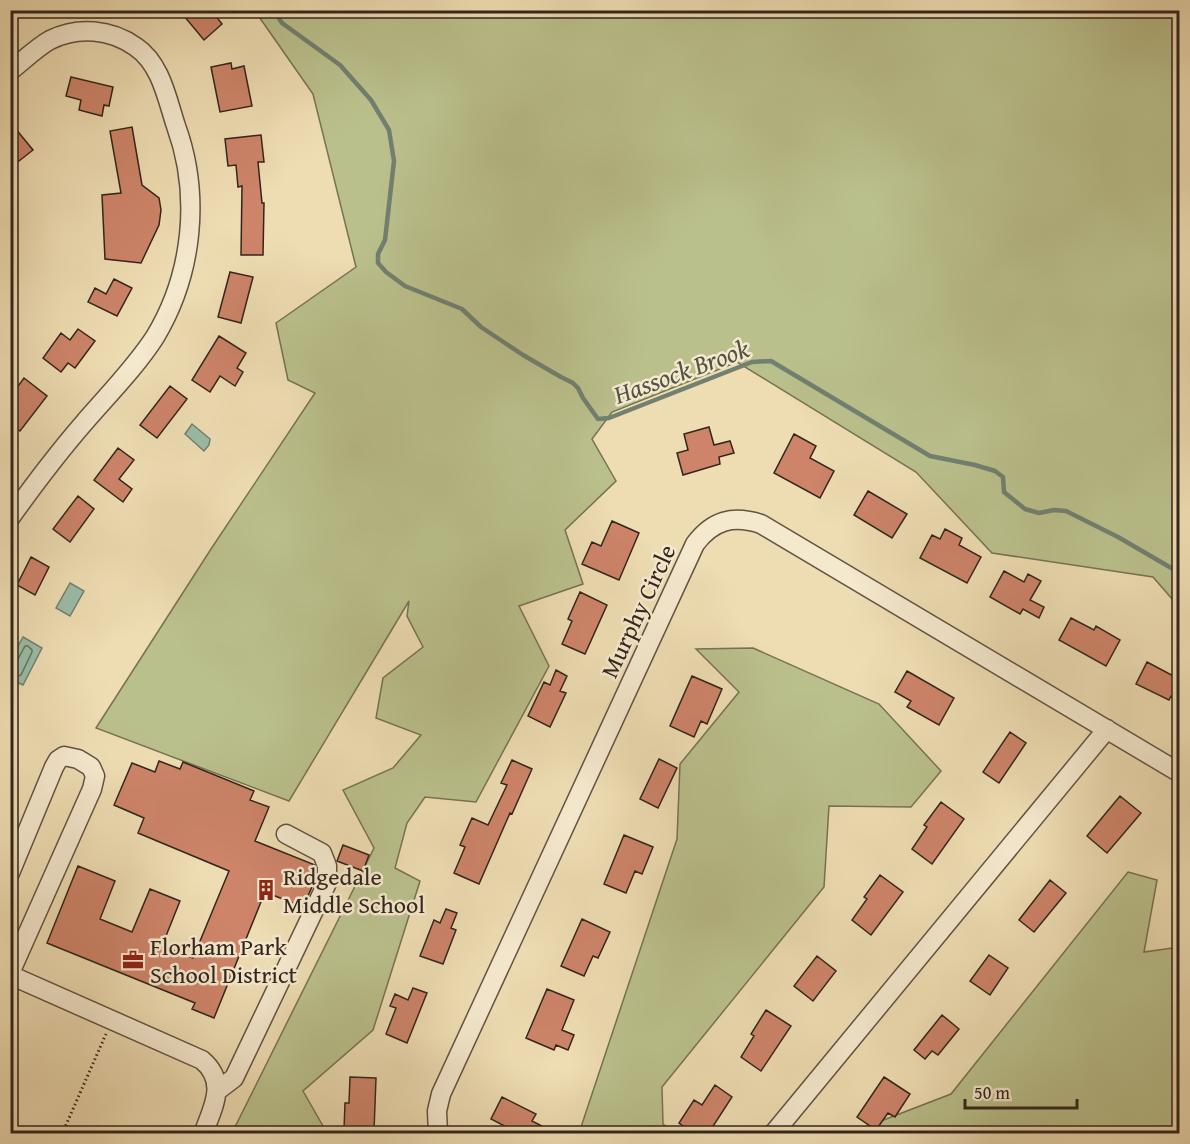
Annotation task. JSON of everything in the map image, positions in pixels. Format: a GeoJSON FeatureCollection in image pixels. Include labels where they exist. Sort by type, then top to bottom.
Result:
{"type":"FeatureCollection","features":[{"type":"Feature","properties":{"kind":"street"},"geometry":{"type":"LineString","coordinates":[[10,71],[48,41],[64,34],[81,31],[97,31],[114,35],[143,52],[152,62],[158,74],[182,143],[191,203],[190,230],[179,284],[155,336],[71,438],[10,518]]}},
{"type":"Feature","properties":{"kind":"street","name":"Murphy Circle"},"geometry":{"type":"LineString","coordinates":[[438,1134],[437,1111],[441,1094],[695,544],[712,527],[734,520],[748,520],[761,524],[1179,773]]}},
{"type":"Feature","properties":{"kind":"street"},"geometry":{"type":"LineString","coordinates":[[773,1134],[1107,729]]}},
{"type":"Feature","properties":{"kind":"street"},"geometry":{"type":"LineString","coordinates":[[10,873],[58,760],[64,756],[78,759],[91,767],[94,776],[92,789],[10,974],[202,1060],[211,1067],[216,1078],[217,1091],[203,1134]]}},
{"type":"Feature","properties":{"kind":"street"},"geometry":{"type":"LineString","coordinates":[[217,1091],[234,1078],[327,883],[327,866],[322,853],[286,834]]}},
{"type":"Feature","properties":{"kind":"path"},"geometry":{"type":"LineString","coordinates":[[62,1134],[109,1027]]}},
{"type":"Feature","properties":{"kind":"shaded area"},"geometry":{"type":"Polygon","coordinates":[[[255,11],[1179,11],[1179,607],[1153,577],[992,553],[916,472],[737,362],[612,412],[592,439],[616,481],[565,530],[583,584],[519,606],[549,666],[476,802],[425,797],[407,823],[395,868],[420,881],[373,1030],[303,1091],[327,1133],[232,1133],[374,848],[343,790],[393,768],[421,735],[376,718],[383,678],[423,647],[407,616],[409,601],[289,801],[96,728],[315,393],[288,380],[276,323],[356,267],[313,94],[255,11]]]}},
{"type":"Feature","properties":{"kind":"shaded area"},"geometry":{"type":"Polygon","coordinates":[[[753,648],[879,704],[941,771],[911,807],[829,806],[824,887],[662,1087],[663,1124],[675,1133],[579,1133],[677,839],[680,764],[739,692],[696,649],[753,648]]]}},
{"type":"Feature","properties":{"kind":"shaded area"},"geometry":{"type":"Polygon","coordinates":[[[1128,872],[1157,880],[1144,952],[1179,947],[1179,1133],[847,1134],[951,1094],[1128,872]]]}},
{"type":"Feature","properties":{"kind":"water"},"geometry":{"type":"Polygon","coordinates":[[[192,424],[210,439],[204,451],[185,434],[192,424]]]}},
{"type":"Feature","properties":{"kind":"water"},"geometry":{"type":"Polygon","coordinates":[[[70,583],[84,591],[70,616],[56,608],[70,583]]]}},
{"type":"Feature","properties":{"kind":"water"},"geometry":{"type":"Polygon","coordinates":[[[23,637],[42,648],[23,685],[10,679],[11,659],[23,637]]]}},
{"type":"Feature","properties":{"kind":"building"},"geometry":{"type":"Polygon","coordinates":[[[179,10],[211,10],[222,24],[204,40],[179,10]]]}},
{"type":"Feature","properties":{"kind":"building"},"geometry":{"type":"Polygon","coordinates":[[[231,63],[232,69],[244,66],[252,106],[220,112],[211,67],[231,63]]]}},
{"type":"Feature","properties":{"kind":"building"},"geometry":{"type":"Polygon","coordinates":[[[71,77],[113,87],[109,106],[104,105],[102,116],[79,110],[81,100],[66,96],[71,77]]]}},
{"type":"Feature","properties":{"kind":"building"},"geometry":{"type":"Polygon","coordinates":[[[10,122],[33,150],[10,168],[10,122]]]}},
{"type":"Feature","properties":{"kind":"building"},"geometry":{"type":"Polygon","coordinates":[[[132,127],[142,185],[159,198],[161,210],[159,225],[141,263],[105,259],[102,195],[121,193],[110,131],[132,127]]]}},
{"type":"Feature","properties":{"kind":"building"},"geometry":{"type":"Polygon","coordinates":[[[261,135],[264,162],[258,162],[262,203],[264,203],[263,255],[241,255],[242,186],[238,187],[236,165],[228,166],[225,139],[261,135]]]}},
{"type":"Feature","properties":{"kind":"building"},"geometry":{"type":"Polygon","coordinates":[[[230,272],[253,277],[241,323],[218,317],[230,272]]]}},
{"type":"Feature","properties":{"kind":"building"},"geometry":{"type":"Polygon","coordinates":[[[114,279],[132,288],[117,316],[88,302],[95,288],[106,294],[114,279]]]}},
{"type":"Feature","properties":{"kind":"building"},"geometry":{"type":"Polygon","coordinates":[[[78,329],[95,341],[75,368],[68,363],[61,372],[43,358],[61,333],[70,340],[78,329]]]}},
{"type":"Feature","properties":{"kind":"building"},"geometry":{"type":"Polygon","coordinates":[[[219,336],[246,353],[237,368],[243,372],[235,386],[220,376],[210,392],[192,380],[219,336]]]}},
{"type":"Feature","properties":{"kind":"building"},"geometry":{"type":"Polygon","coordinates":[[[24,378],[47,396],[20,431],[10,424],[10,397],[24,378]]]}},
{"type":"Feature","properties":{"kind":"building"},"geometry":{"type":"Polygon","coordinates":[[[170,386],[187,399],[157,438],[140,425],[170,386]]]}},
{"type":"Feature","properties":{"kind":"building"},"geometry":{"type":"Polygon","coordinates":[[[709,427],[714,445],[730,441],[734,453],[719,457],[720,464],[683,475],[677,453],[688,450],[684,434],[709,427]]]}},
{"type":"Feature","properties":{"kind":"building"},"geometry":{"type":"Polygon","coordinates":[[[794,434],[816,446],[810,458],[834,471],[820,498],[774,473],[794,434]]]}},
{"type":"Feature","properties":{"kind":"building"},"geometry":{"type":"Polygon","coordinates":[[[118,448],[134,460],[119,479],[132,489],[123,502],[94,480],[118,448]]]}},
{"type":"Feature","properties":{"kind":"building"},"geometry":{"type":"Polygon","coordinates":[[[868,491],[907,514],[892,538],[854,515],[868,491]]]}},
{"type":"Feature","properties":{"kind":"building"},"geometry":{"type":"Polygon","coordinates":[[[78,496],[94,509],[70,542],[53,529],[78,496]]]}},
{"type":"Feature","properties":{"kind":"building"},"geometry":{"type":"Polygon","coordinates":[[[612,521],[639,533],[619,580],[582,564],[592,542],[601,546],[612,521]]]}},
{"type":"Feature","properties":{"kind":"building"},"geometry":{"type":"Polygon","coordinates":[[[945,529],[962,538],[959,545],[981,557],[967,583],[920,558],[932,535],[940,539],[945,529]]]}},
{"type":"Feature","properties":{"kind":"building"},"geometry":{"type":"Polygon","coordinates":[[[31,557],[49,567],[35,595],[17,585],[31,557]]]}},
{"type":"Feature","properties":{"kind":"building"},"geometry":{"type":"Polygon","coordinates":[[[1004,571],[1024,582],[1028,574],[1041,581],[1030,600],[1044,607],[1039,618],[1023,609],[1020,614],[990,597],[1004,571]]]}},
{"type":"Feature","properties":{"kind":"building"},"geometry":{"type":"Polygon","coordinates":[[[580,592],[607,605],[585,654],[562,644],[572,621],[568,619],[580,592]]]}},
{"type":"Feature","properties":{"kind":"building"},"geometry":{"type":"Polygon","coordinates":[[[1071,618],[1094,630],[1096,626],[1120,640],[1106,666],[1059,640],[1071,618]]]}},
{"type":"Feature","properties":{"kind":"building"},"geometry":{"type":"Polygon","coordinates":[[[1147,662],[1179,679],[1179,701],[1171,696],[1169,700],[1136,684],[1147,662]]]}},
{"type":"Feature","properties":{"kind":"building"},"geometry":{"type":"Polygon","coordinates":[[[556,670],[567,676],[560,691],[566,693],[550,727],[528,716],[544,682],[550,685],[556,670]]]}},
{"type":"Feature","properties":{"kind":"building"},"geometry":{"type":"Polygon","coordinates":[[[907,671],[954,698],[939,725],[907,707],[911,701],[895,692],[907,671]]]}},
{"type":"Feature","properties":{"kind":"building"},"geometry":{"type":"Polygon","coordinates":[[[692,676],[722,689],[707,724],[701,721],[694,737],[670,726],[692,676]]]}},
{"type":"Feature","properties":{"kind":"building"},"geometry":{"type":"Polygon","coordinates":[[[1010,732],[1026,743],[999,783],[983,772],[1010,732]]]}},
{"type":"Feature","properties":{"kind":"building"},"geometry":{"type":"Polygon","coordinates":[[[659,759],[677,768],[658,808],[640,799],[659,759]]]}},
{"type":"Feature","properties":{"kind":"building"},"geometry":{"type":"Polygon","coordinates":[[[512,760],[532,769],[479,884],[454,873],[465,847],[460,845],[472,818],[488,825],[507,785],[501,783],[512,760]]]}},
{"type":"Feature","properties":{"kind":"building","name":"Ridgedale Middle School"},"geometry":{"type":"Polygon","coordinates":[[[159,761],[180,769],[183,762],[254,791],[250,800],[269,807],[255,841],[315,865],[316,868],[316,878],[303,907],[265,892],[214,1018],[192,1009],[195,1003],[47,943],[78,866],[115,881],[100,919],[132,932],[150,889],[180,901],[162,946],[193,958],[229,871],[138,833],[144,818],[114,805],[132,763],[155,772],[159,761]]]}},
{"type":"Feature","properties":{"kind":"building"},"geometry":{"type":"Polygon","coordinates":[[[1120,796],[1141,813],[1107,853],[1087,836],[1120,796]]]}},
{"type":"Feature","properties":{"kind":"building"},"geometry":{"type":"Polygon","coordinates":[[[941,802],[964,819],[932,864],[912,849],[927,827],[924,825],[941,802]]]}},
{"type":"Feature","properties":{"kind":"building"},"geometry":{"type":"Polygon","coordinates":[[[624,835],[653,847],[642,874],[635,871],[626,893],[604,884],[624,835]]]}},
{"type":"Feature","properties":{"kind":"building"},"geometry":{"type":"Polygon","coordinates":[[[343,845],[369,855],[363,871],[337,861],[343,845]]]}},
{"type":"Feature","properties":{"kind":"building"},"geometry":{"type":"Polygon","coordinates":[[[880,875],[903,892],[871,935],[852,920],[867,899],[864,897],[880,875]]]}},
{"type":"Feature","properties":{"kind":"building"},"geometry":{"type":"Polygon","coordinates":[[[1050,880],[1066,893],[1034,932],[1019,920],[1050,880]]]}},
{"type":"Feature","properties":{"kind":"building"},"geometry":{"type":"Polygon","coordinates":[[[446,909],[457,913],[451,928],[456,930],[443,964],[420,956],[434,920],[440,923],[446,909]]]}},
{"type":"Feature","properties":{"kind":"building"},"geometry":{"type":"Polygon","coordinates":[[[582,919],[610,932],[598,958],[593,956],[584,976],[561,966],[582,919]]]}},
{"type":"Feature","properties":{"kind":"building"},"geometry":{"type":"Polygon","coordinates":[[[989,955],[1008,968],[990,995],[970,981],[989,955]]]}},
{"type":"Feature","properties":{"kind":"building"},"geometry":{"type":"Polygon","coordinates":[[[817,956],[836,971],[813,1001],[794,986],[817,956]]]}},
{"type":"Feature","properties":{"kind":"building"},"geometry":{"type":"Polygon","coordinates":[[[413,988],[427,993],[407,1043],[386,1034],[396,1008],[390,1006],[395,994],[408,1000],[413,988]]]}},
{"type":"Feature","properties":{"kind":"building"},"geometry":{"type":"Polygon","coordinates":[[[547,989],[574,1000],[562,1030],[574,1035],[568,1050],[556,1045],[554,1050],[526,1038],[547,989]]]}},
{"type":"Feature","properties":{"kind":"building"},"geometry":{"type":"Polygon","coordinates":[[[766,1010],[791,1026],[761,1071],[741,1057],[754,1036],[751,1034],[766,1010]]]}},
{"type":"Feature","properties":{"kind":"building"},"geometry":{"type":"Polygon","coordinates":[[[942,1015],[959,1029],[938,1055],[932,1051],[925,1059],[914,1050],[942,1015]]]}},
{"type":"Feature","properties":{"kind":"building"},"geometry":{"type":"Polygon","coordinates":[[[350,1077],[376,1078],[374,1131],[344,1130],[345,1103],[349,1103],[350,1077]]]}},
{"type":"Feature","properties":{"kind":"building"},"geometry":{"type":"Polygon","coordinates":[[[884,1077],[910,1094],[895,1117],[888,1113],[876,1130],[857,1117],[884,1077]]]}},
{"type":"Feature","properties":{"kind":"building"},"geometry":{"type":"Polygon","coordinates":[[[715,1085],[732,1097],[708,1134],[694,1134],[679,1123],[694,1100],[702,1105],[715,1085]]]}},
{"type":"Feature","properties":{"kind":"building"},"geometry":{"type":"Polygon","coordinates":[[[502,1097],[536,1114],[532,1121],[557,1134],[520,1134],[491,1119],[502,1097]]]}},
{"type":"Feature","properties":{"kind":"waterway","name":"Hassock Brook"},"geometry":{"type":"LineString","coordinates":[[277,10],[282,23],[340,65],[371,100],[389,130],[394,161],[385,240],[378,254],[378,263],[405,286],[462,309],[481,327],[523,355],[573,383],[598,419],[609,418],[752,362],[771,361],[930,456],[995,471],[1003,477],[1004,492],[1025,509],[1039,513],[1054,510],[1066,511],[1118,537],[1180,575]]}},
{"type":"Feature","properties":{"kind":"place","name":"Ridgedale Middle School"},"geometry":{"type":"Point","coordinates":[266,890]}},
{"type":"Feature","properties":{"kind":"place","name":"Florham Park School District"},"geometry":{"type":"Point","coordinates":[133,960]}}]}
